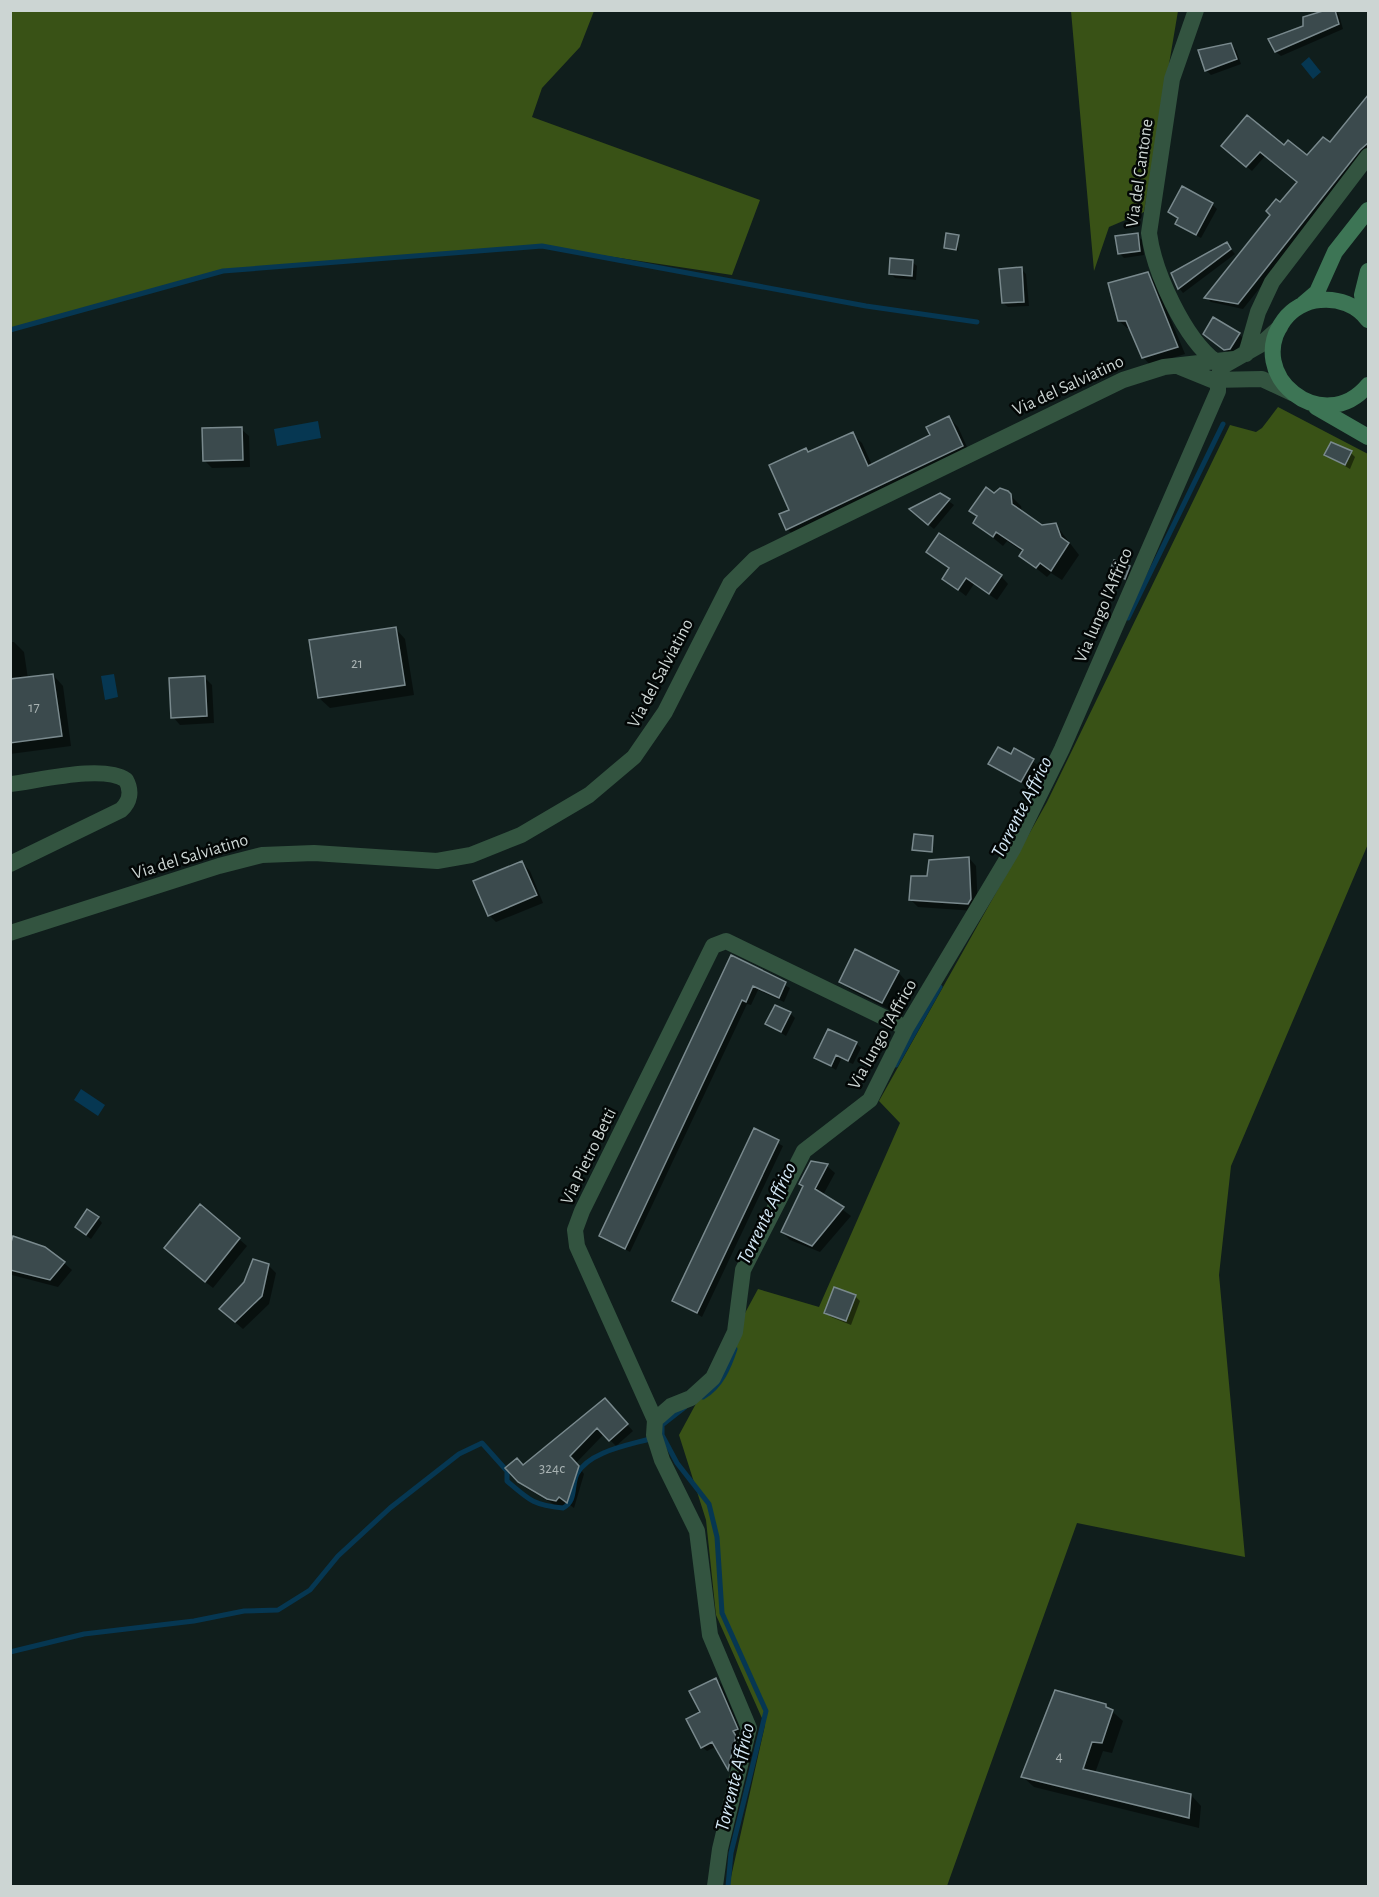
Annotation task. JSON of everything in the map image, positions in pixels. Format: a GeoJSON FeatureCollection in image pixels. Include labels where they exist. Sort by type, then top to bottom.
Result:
{"type":"FeatureCollection","features":[{"type":"Feature","properties":{"kind":"main road","name":"Via lungo l'Affrico"},"geometry":{"type":"LineString","coordinates":[[1280,327],[1294,310],[1317,292],[1335,252],[1368,210]]}},
{"type":"Feature","properties":{"kind":"main road"},"geometry":{"type":"LineString","coordinates":[[1367,319],[1362,295],[1368,271]]}},
{"type":"Feature","properties":{"kind":"main road"},"geometry":{"type":"LineString","coordinates":[[1304,304],[1330,299],[1356,308],[1367,319]]}},
{"type":"Feature","properties":{"kind":"main road"},"geometry":{"type":"LineString","coordinates":[[1280,327],[1274,341],[1276,370],[1293,394],[1368,436]]}},
{"type":"Feature","properties":{"kind":"main road"},"geometry":{"type":"LineString","coordinates":[[1310,403],[1336,405],[1364,389]]}},
{"type":"Feature","properties":{"kind":"main road"},"geometry":{"type":"LineString","coordinates":[[1364,389],[1356,403],[1357,417],[1368,436]]}},
{"type":"Feature","properties":{"kind":"street","name":"Via del Cantone"},"geometry":{"type":"LineString","coordinates":[[1196,10],[1172,79],[1149,233],[1151,252],[1187,330],[1201,350],[1216,362]]}},
{"type":"Feature","properties":{"kind":"street","name":"Via lungo l'Affrico"},"geometry":{"type":"LineString","coordinates":[[1240,356],[1272,282],[1368,156]]}},
{"type":"Feature","properties":{"kind":"street","name":"Via lungo l'Affrico"},"geometry":{"type":"LineString","coordinates":[[655,1420],[671,1406],[691,1398],[713,1378],[735,1332],[743,1270],[804,1151],[870,1100],[906,1028],[1013,849],[1062,749],[1218,391],[1223,366],[1280,327]]}},
{"type":"Feature","properties":{"kind":"street","name":"Via del Salviatino"},"geometry":{"type":"LineString","coordinates":[[10,933],[219,866],[262,855],[314,853],[436,861],[471,855],[521,835],[589,795],[634,757],[664,712],[722,598],[738,575],[755,559],[1123,380],[1173,366],[1216,362],[1240,356]]}},
{"type":"Feature","properties":{"kind":"street"},"geometry":{"type":"LineString","coordinates":[[1173,366],[1219,381],[1254,377],[1281,386],[1293,394]]}},
{"type":"Feature","properties":{"kind":"street"},"geometry":{"type":"LineString","coordinates":[[10,784],[101,773],[116,775],[126,780],[130,792],[121,810],[10,864]]}},
{"type":"Feature","properties":{"kind":"street","name":"Via Pietro Betti"},"geometry":{"type":"LineString","coordinates":[[655,1420],[577,1246],[576,1230],[582,1211],[713,946],[726,941],[906,1028]]}},
{"type":"Feature","properties":{"kind":"street"},"geometry":{"type":"LineString","coordinates":[[655,1420],[654,1435],[662,1460],[697,1530],[711,1635],[749,1728],[720,1849],[715,1887]]}},
{"type":"Feature","properties":{"kind":"green space"},"geometry":{"type":"Polygon","coordinates":[[[11,10],[594,11],[580,47],[542,88],[532,117],[760,200],[732,275],[541,246],[223,271],[11,330],[11,10]]]}},
{"type":"Feature","properties":{"kind":"green space"},"geometry":{"type":"Polygon","coordinates":[[[1071,11],[1178,11],[1144,212],[1109,227],[1094,271],[1071,11]]]}},
{"type":"Feature","properties":{"kind":"green space"},"geometry":{"type":"Polygon","coordinates":[[[1278,407],[1368,454],[1368,844],[1231,1166],[1219,1275],[1245,1557],[1077,1523],[947,1886],[729,1886],[765,1725],[716,1615],[706,1520],[679,1435],[758,1289],[819,1307],[900,1123],[879,1101],[1047,802],[1230,425],[1256,432],[1262,428],[1278,407]]]}},
{"type":"Feature","properties":{"kind":"water"},"geometry":{"type":"Polygon","coordinates":[[[1309,57],[1321,72],[1313,79],[1301,64],[1309,57]]]}},
{"type":"Feature","properties":{"kind":"water"},"geometry":{"type":"Polygon","coordinates":[[[318,421],[321,438],[277,446],[274,429],[318,421]]]}},
{"type":"Feature","properties":{"kind":"water"},"geometry":{"type":"Polygon","coordinates":[[[114,674],[118,697],[105,700],[101,676],[114,674]]]}},
{"type":"Feature","properties":{"kind":"water"},"geometry":{"type":"Polygon","coordinates":[[[81,1089],[105,1105],[98,1116],[74,1100],[81,1089]]]}},
{"type":"Feature","properties":{"kind":"building"},"geometry":{"type":"Polygon","coordinates":[[[1326,10],[1335,10],[1339,24],[1275,52],[1268,39],[1303,26],[1303,17],[1326,10]]]}},
{"type":"Feature","properties":{"kind":"building"},"geometry":{"type":"Polygon","coordinates":[[[1231,43],[1237,59],[1205,71],[1198,50],[1231,43]]]}},
{"type":"Feature","properties":{"kind":"building"},"geometry":{"type":"Polygon","coordinates":[[[1368,95],[1368,143],[1360,150],[1238,304],[1204,298],[1270,215],[1266,211],[1276,199],[1280,202],[1297,182],[1260,152],[1246,167],[1221,146],[1247,115],[1284,145],[1288,140],[1307,155],[1323,137],[1330,142],[1368,95]]]}},
{"type":"Feature","properties":{"kind":"building"},"geometry":{"type":"Polygon","coordinates":[[[1182,186],[1213,203],[1196,235],[1175,224],[1178,218],[1168,212],[1182,186]]]}},
{"type":"Feature","properties":{"kind":"building"},"geometry":{"type":"Polygon","coordinates":[[[946,233],[959,235],[956,250],[944,248],[946,233]]]}},
{"type":"Feature","properties":{"kind":"building"},"geometry":{"type":"Polygon","coordinates":[[[1138,233],[1140,251],[1118,254],[1115,236],[1138,233]]]}},
{"type":"Feature","properties":{"kind":"building"},"geometry":{"type":"Polygon","coordinates":[[[1227,242],[1231,249],[1178,289],[1171,273],[1227,242]]]}},
{"type":"Feature","properties":{"kind":"building"},"geometry":{"type":"Polygon","coordinates":[[[890,258],[913,260],[912,276],[889,274],[890,258]]]}},
{"type":"Feature","properties":{"kind":"building"},"geometry":{"type":"Polygon","coordinates":[[[1022,267],[1024,302],[1002,303],[999,269],[1022,267]]]}},
{"type":"Feature","properties":{"kind":"building"},"geometry":{"type":"Polygon","coordinates":[[[1148,272],[1178,347],[1142,358],[1126,321],[1118,321],[1108,283],[1148,272]]]}},
{"type":"Feature","properties":{"kind":"building"},"geometry":{"type":"Polygon","coordinates":[[[1213,317],[1240,333],[1230,349],[1224,350],[1203,334],[1213,317]]]}},
{"type":"Feature","properties":{"kind":"building"},"geometry":{"type":"Polygon","coordinates":[[[949,416],[963,446],[786,530],[779,514],[789,510],[769,465],[806,448],[808,452],[853,432],[868,466],[930,435],[926,427],[949,416]]]}},
{"type":"Feature","properties":{"kind":"building"},"geometry":{"type":"Polygon","coordinates":[[[242,427],[243,460],[203,461],[202,428],[242,427]]]}},
{"type":"Feature","properties":{"kind":"building"},"geometry":{"type":"Polygon","coordinates":[[[1331,442],[1352,451],[1345,465],[1324,455],[1331,442]]]}},
{"type":"Feature","properties":{"kind":"building"},"geometry":{"type":"Polygon","coordinates":[[[986,487],[994,493],[1000,488],[1008,491],[1011,494],[1012,504],[1042,525],[1056,523],[1061,537],[1069,543],[1051,571],[1040,563],[1036,568],[1019,556],[1023,550],[996,532],[993,537],[973,523],[977,516],[969,511],[986,487]]]}},
{"type":"Feature","properties":{"kind":"building"},"geometry":{"type":"Polygon","coordinates":[[[940,493],[950,499],[928,525],[909,509],[940,493]]]}},
{"type":"Feature","properties":{"kind":"building"},"geometry":{"type":"Polygon","coordinates":[[[939,533],[1002,575],[989,594],[966,578],[958,590],[942,579],[949,568],[926,552],[939,533]]]}},
{"type":"Feature","properties":{"kind":"building"},"geometry":{"type":"Polygon","coordinates":[[[1114,560],[1130,566],[1125,579],[1109,573],[1114,560]]]}},
{"type":"Feature","properties":{"kind":"building"},"geometry":{"type":"Polygon","coordinates":[[[396,627],[405,685],[318,698],[309,640],[396,627]]]}},
{"type":"Feature","properties":{"kind":"building"},"geometry":{"type":"Polygon","coordinates":[[[53,674],[62,736],[10,743],[10,679],[53,674]]]}},
{"type":"Feature","properties":{"kind":"building"},"geometry":{"type":"Polygon","coordinates":[[[205,676],[207,716],[171,718],[169,678],[205,676]]]}},
{"type":"Feature","properties":{"kind":"building"},"geometry":{"type":"Polygon","coordinates":[[[998,747],[1011,754],[1014,748],[1034,759],[1021,782],[988,764],[998,747]]]}},
{"type":"Feature","properties":{"kind":"building"},"geometry":{"type":"Polygon","coordinates":[[[914,834],[933,836],[932,852],[912,850],[914,834]]]}},
{"type":"Feature","properties":{"kind":"building"},"geometry":{"type":"Polygon","coordinates":[[[969,857],[971,899],[968,904],[909,900],[911,876],[927,876],[929,860],[969,857]]]}},
{"type":"Feature","properties":{"kind":"building"},"geometry":{"type":"Polygon","coordinates":[[[522,861],[537,895],[488,916],[473,881],[522,861]]]}},
{"type":"Feature","properties":{"kind":"building"},"geometry":{"type":"Polygon","coordinates":[[[855,949],[899,971],[882,1003],[839,982],[855,949]]]}},
{"type":"Feature","properties":{"kind":"building"},"geometry":{"type":"Polygon","coordinates":[[[731,955],[786,982],[779,998],[753,986],[746,1002],[742,1000],[625,1249],[599,1236],[731,955]]]}},
{"type":"Feature","properties":{"kind":"building"},"geometry":{"type":"Polygon","coordinates":[[[775,1005],[791,1012],[781,1032],[765,1024],[775,1005]]]}},
{"type":"Feature","properties":{"kind":"building"},"geometry":{"type":"Polygon","coordinates":[[[828,1029],[857,1042],[848,1061],[836,1055],[831,1066],[814,1058],[828,1029]]]}},
{"type":"Feature","properties":{"kind":"building"},"geometry":{"type":"Polygon","coordinates":[[[754,1128],[779,1140],[697,1313],[672,1301],[754,1128]]]}},
{"type":"Feature","properties":{"kind":"building"},"geometry":{"type":"Polygon","coordinates":[[[811,1161],[828,1164],[815,1189],[844,1207],[812,1246],[781,1232],[803,1186],[799,1184],[811,1161]]]}},
{"type":"Feature","properties":{"kind":"building"},"geometry":{"type":"Polygon","coordinates":[[[200,1204],[240,1238],[205,1282],[164,1248],[200,1204]]]}},
{"type":"Feature","properties":{"kind":"building"},"geometry":{"type":"Polygon","coordinates":[[[87,1209],[99,1217],[86,1235],[75,1227],[87,1209]]]}},
{"type":"Feature","properties":{"kind":"building"},"geometry":{"type":"Polygon","coordinates":[[[13,1236],[45,1247],[65,1262],[50,1280],[10,1270],[10,1245],[13,1236]]]}},
{"type":"Feature","properties":{"kind":"building"},"geometry":{"type":"Polygon","coordinates":[[[253,1259],[269,1264],[262,1296],[235,1322],[219,1309],[244,1282],[253,1259]]]}},
{"type":"Feature","properties":{"kind":"building"},"geometry":{"type":"Polygon","coordinates":[[[834,1287],[856,1295],[846,1321],[824,1313],[834,1287]]]}},
{"type":"Feature","properties":{"kind":"building"},"geometry":{"type":"Polygon","coordinates":[[[605,1398],[628,1424],[609,1441],[597,1428],[570,1456],[579,1466],[567,1503],[559,1497],[556,1501],[547,1499],[518,1482],[505,1468],[517,1458],[523,1465],[605,1398]]]}},
{"type":"Feature","properties":{"kind":"building"},"geometry":{"type":"Polygon","coordinates":[[[716,1678],[738,1729],[733,1731],[736,1736],[728,1770],[712,1742],[701,1748],[686,1719],[700,1712],[689,1691],[716,1678]]]}},
{"type":"Feature","properties":{"kind":"building"},"geometry":{"type":"Polygon","coordinates":[[[1055,1690],[1106,1704],[1106,1707],[1113,1710],[1102,1743],[1092,1742],[1083,1769],[1191,1794],[1189,1818],[1021,1777],[1055,1690]]]}},
{"type":"Feature","properties":{"kind":"waterway"},"geometry":{"type":"LineString","coordinates":[[10,330],[223,271],[542,246],[866,306],[977,322]]}},
{"type":"Feature","properties":{"kind":"waterway","name":"Torrente Affrico"},"geometry":{"type":"LineString","coordinates":[[1128,618],[1223,424]]}},
{"type":"Feature","properties":{"kind":"waterway","name":"Torrente Affrico"},"geometry":{"type":"LineString","coordinates":[[896,1065],[940,987]]}},
{"type":"Feature","properties":{"kind":"waterway","name":"Torrente Affrico"},"geometry":{"type":"LineString","coordinates":[[703,1397],[715,1388],[727,1369],[735,1349]]}},
{"type":"Feature","properties":{"kind":"waterway","name":"Torrente Affrico"},"geometry":{"type":"LineString","coordinates":[[685,1407],[662,1425],[662,1435],[677,1463],[709,1504],[717,1537],[722,1613],[766,1711],[731,1853],[728,1886]]}},
{"type":"Feature","properties":{"kind":"waterway"},"geometry":{"type":"LineString","coordinates":[[10,1652],[84,1634],[194,1621],[244,1611],[278,1610],[310,1590],[338,1556],[390,1508],[459,1454],[482,1443],[507,1471],[507,1481],[521,1493],[538,1503],[563,1508],[572,1497],[575,1479],[583,1466],[600,1454],[653,1438]]}}]}
